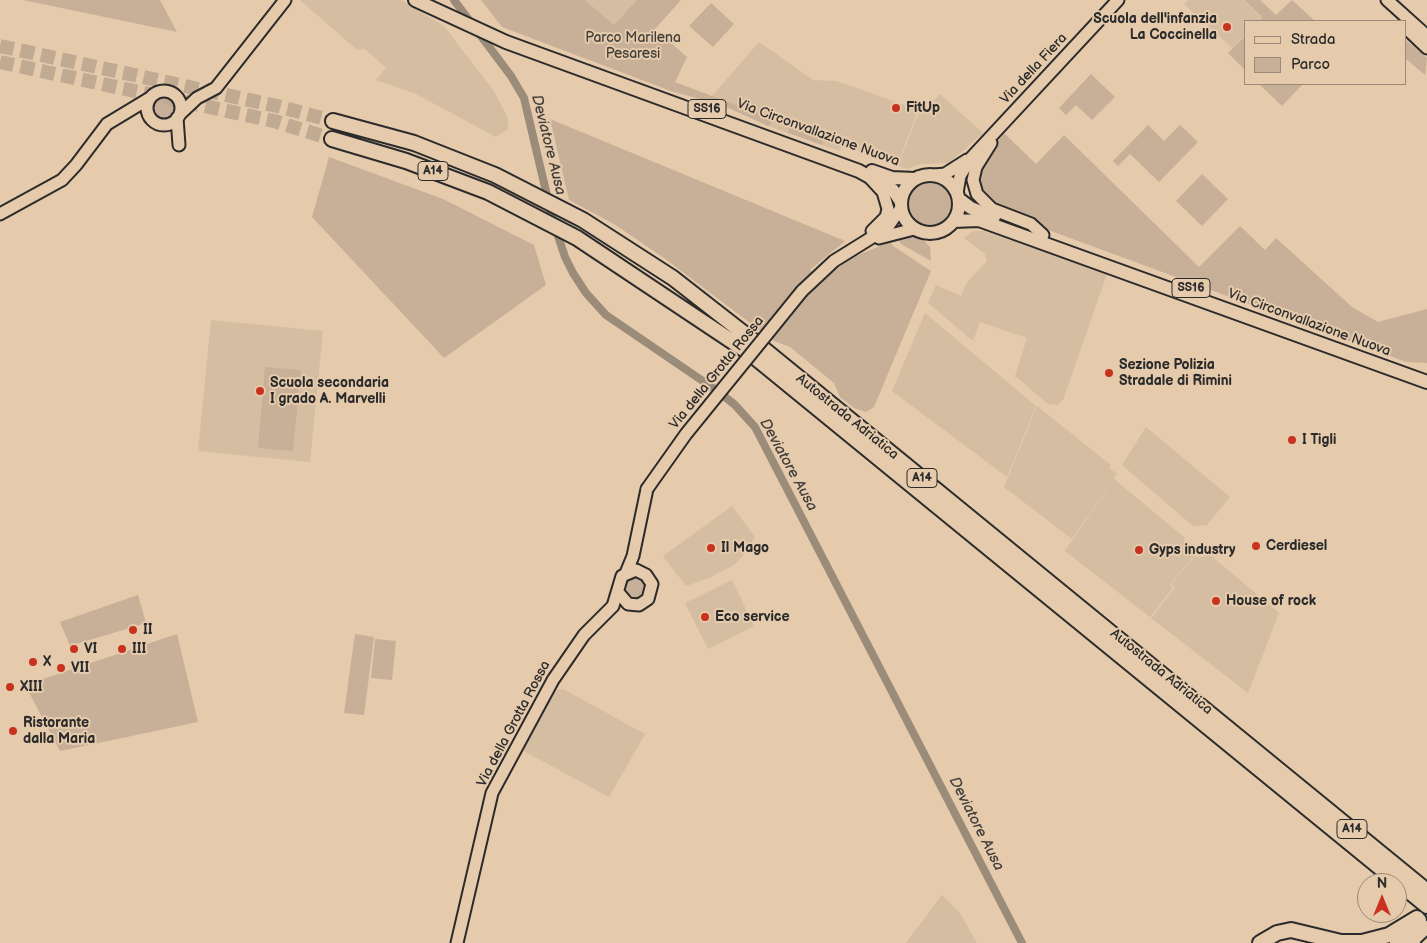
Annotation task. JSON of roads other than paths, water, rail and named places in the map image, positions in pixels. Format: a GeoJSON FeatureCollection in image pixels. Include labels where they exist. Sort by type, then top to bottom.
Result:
{"type":"FeatureCollection","features":[{"type":"Feature","properties":{"kind":"highway","name":"Autostrada Adriatica"},"geometry":{"type":"LineString","coordinates":[[333,122],[414,143],[526,190],[583,220],[673,278],[755,342],[1250,754]]}},
{"type":"Feature","properties":{"kind":"highway","name":"Autostrada Adriatica"},"geometry":{"type":"LineString","coordinates":[[332,139],[415,164],[488,192],[577,238],[751,354],[1276,774],[1424,896]]}},
{"type":"Feature","properties":{"kind":"highway"},"geometry":{"type":"LineString","coordinates":[[1260,943],[1277,933],[1300,931],[1341,942],[1362,942],[1389,936],[1421,922]]}},
{"type":"Feature","properties":{"kind":"highway"},"geometry":{"type":"LineString","coordinates":[[1277,933],[1297,935],[1312,943]]}},
{"type":"Feature","properties":{"kind":"main road","name":"Via Circonvallazione Nuova"},"geometry":{"type":"LineString","coordinates":[[415,0],[437,6],[503,37],[868,176],[893,190],[908,223],[914,229],[930,233],[938,232],[954,221],[979,220],[1427,382]]}},
{"type":"Feature","properties":{"kind":"main road","name":"Via Circonvallazione Nuova"},"geometry":{"type":"LineString","coordinates":[[503,37],[892,178],[916,179],[935,175],[948,181],[958,196],[971,208],[1335,342],[1427,373]]}},
{"type":"Feature","properties":{"kind":"main road","name":"Via Circonvallazione Nuova"},"geometry":{"type":"LineString","coordinates":[[901,205],[905,188],[916,179]]}},
{"type":"Feature","properties":{"kind":"main road"},"geometry":{"type":"LineString","coordinates":[[954,221],[959,206],[958,196]]}},
{"type":"Feature","properties":{"kind":"main road"},"geometry":{"type":"LineString","coordinates":[[1411,942],[1421,922]]}},
{"type":"Feature","properties":{"kind":"main road"},"geometry":{"type":"LineString","coordinates":[[1396,943],[1421,922]]}},
{"type":"Feature","properties":{"kind":"street"},"geometry":{"type":"LineString","coordinates":[[164,125],[178,116],[197,98],[212,91],[221,83],[285,0]]}},
{"type":"Feature","properties":{"kind":"street","name":"Via della Fiera"},"geometry":{"type":"LineString","coordinates":[[935,175],[946,174],[970,158],[1118,0]]}},
{"type":"Feature","properties":{"kind":"street"},"geometry":{"type":"LineString","coordinates":[[1376,0],[1398,20]]}},
{"type":"Feature","properties":{"kind":"street"},"geometry":{"type":"LineString","coordinates":[[1387,0],[1427,36]]}},
{"type":"Feature","properties":{"kind":"street"},"geometry":{"type":"LineString","coordinates":[[1407,29],[1427,48]]}},
{"type":"Feature","properties":{"kind":"street"},"geometry":{"type":"LineString","coordinates":[[0,214],[62,180],[76,165],[107,124],[124,112],[164,91],[174,95],[197,98]]}},
{"type":"Feature","properties":{"kind":"street"},"geometry":{"type":"LineString","coordinates":[[124,112],[136,112],[164,125],[175,136],[179,145],[178,116],[180,103],[174,95]]}},
{"type":"Feature","properties":{"kind":"street"},"geometry":{"type":"LineString","coordinates":[[150,98],[147,108],[150,118]]}},
{"type":"Feature","properties":{"kind":"street","name":"Via Circonvallazione Nuova"},"geometry":{"type":"LineString","coordinates":[[1000,127],[976,167],[973,180],[976,194],[992,209],[1031,224],[1043,235]]}},
{"type":"Feature","properties":{"kind":"street","name":"Via della Fiera"},"geometry":{"type":"LineString","coordinates":[[958,196],[960,176],[970,158]]}},
{"type":"Feature","properties":{"kind":"street"},"geometry":{"type":"LineString","coordinates":[[858,245],[880,223],[888,209],[882,192],[868,176]]}},
{"type":"Feature","properties":{"kind":"street","name":"Via della Grotta Rossa"},"geometry":{"type":"LineString","coordinates":[[626,573],[636,543],[647,489],[686,434],[802,291],[824,269],[858,245],[887,228],[901,205]]}},
{"type":"Feature","properties":{"kind":"street","name":"Via della Grotta Rossa"},"geometry":{"type":"LineString","coordinates":[[858,245],[896,232],[914,229]]}},
{"type":"Feature","properties":{"kind":"street","name":"Via della Grotta Rossa"},"geometry":{"type":"LineString","coordinates":[[636,543],[638,557],[646,575]]}},
{"type":"Feature","properties":{"kind":"street"},"geometry":{"type":"LineString","coordinates":[[636,570],[646,575],[652,584],[651,594],[644,603],[634,606],[624,601],[618,592],[619,581],[626,573],[636,570]]}},
{"type":"Feature","properties":{"kind":"street","name":"Via della Grotta Rossa"},"geometry":{"type":"LineString","coordinates":[[457,943],[492,793],[558,672],[584,635],[613,606],[618,592]]}},
{"type":"Feature","properties":{"kind":"street","name":"Via della Grotta Rossa"},"geometry":{"type":"LineString","coordinates":[[600,620],[634,606]]}},
{"type":"Feature","properties":{"kind":"waterway","name":"Deviatore Ausa"},"geometry":{"type":"LineString","coordinates":[[454,0],[511,76],[524,98],[553,221],[565,257],[573,273],[586,293],[606,315],[716,390],[734,404],[755,427],[1022,943]]}},
{"type":"Feature","properties":{"kind":"tunnel"},"geometry":{"type":"LineString","coordinates":[[0,46],[277,106],[333,121]]}},
{"type":"Feature","properties":{"kind":"tunnel"},"geometry":{"type":"LineString","coordinates":[[0,62],[274,121],[332,139]]}},
{"type":"Feature","properties":{"kind":"place","name":"Scuola dell'infanzia La Coccinella"},"geometry":{"type":"Point","coordinates":[1227,27]}},
{"type":"Feature","properties":{"kind":"place","name":"FitUp"},"geometry":{"type":"Point","coordinates":[896,108]}},
{"type":"Feature","properties":{"kind":"place","name":"Sezione Polizia Stradale di Rimini"},"geometry":{"type":"Point","coordinates":[1109,373]}},
{"type":"Feature","properties":{"kind":"place","name":"Scuola secondaria I grado A. Marvelli"},"geometry":{"type":"Point","coordinates":[260,391]}},
{"type":"Feature","properties":{"kind":"place","name":"I Tigli"},"geometry":{"type":"Point","coordinates":[1292,440]}},
{"type":"Feature","properties":{"kind":"place","name":"Cerdiesel"},"geometry":{"type":"Point","coordinates":[1256,546]}},
{"type":"Feature","properties":{"kind":"place","name":"Il Mago"},"geometry":{"type":"Point","coordinates":[711,548]}},
{"type":"Feature","properties":{"kind":"place","name":"Gyps industry"},"geometry":{"type":"Point","coordinates":[1139,550]}},
{"type":"Feature","properties":{"kind":"place","name":"House of rock"},"geometry":{"type":"Point","coordinates":[1216,601]}},
{"type":"Feature","properties":{"kind":"place","name":"Eco service"},"geometry":{"type":"Point","coordinates":[705,617]}},
{"type":"Feature","properties":{"kind":"place","name":"II"},"geometry":{"type":"Point","coordinates":[133,630]}},
{"type":"Feature","properties":{"kind":"place","name":"VI"},"geometry":{"type":"Point","coordinates":[74,649]}},
{"type":"Feature","properties":{"kind":"place","name":"III"},"geometry":{"type":"Point","coordinates":[122,649]}},
{"type":"Feature","properties":{"kind":"place","name":"X"},"geometry":{"type":"Point","coordinates":[33,662]}},
{"type":"Feature","properties":{"kind":"place","name":"VII"},"geometry":{"type":"Point","coordinates":[61,668]}},
{"type":"Feature","properties":{"kind":"place","name":"XIII"},"geometry":{"type":"Point","coordinates":[10,687]}},
{"type":"Feature","properties":{"kind":"place","name":"Ristorante dalla Maria"},"geometry":{"type":"Point","coordinates":[13,731]}},
{"type":"Feature","properties":{"kind":"park label","name":"Parco Marilena Pesaresi"},"geometry":{"type":"Point","coordinates":[633,46]}}]}
